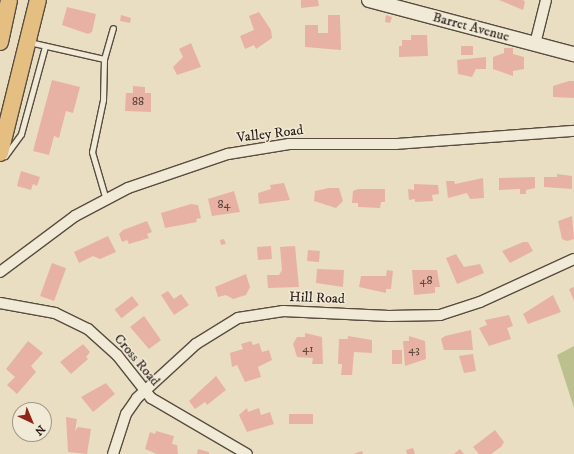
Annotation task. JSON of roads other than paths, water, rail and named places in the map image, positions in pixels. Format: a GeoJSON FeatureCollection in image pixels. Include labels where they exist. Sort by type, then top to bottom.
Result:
{"type":"FeatureCollection","features":[{"type":"Feature","properties":{"kind":"main road"},"geometry":{"type":"LineString","coordinates":[[0,42],[10,0]]}},
{"type":"Feature","properties":{"kind":"main road"},"geometry":{"type":"LineString","coordinates":[[0,153],[38,0]]}},
{"type":"Feature","properties":{"kind":"street","name":"Barret Avenue"},"geometry":{"type":"LineString","coordinates":[[369,0],[574,54]]}},
{"type":"Feature","properties":{"kind":"street"},"geometry":{"type":"LineString","coordinates":[[534,44],[546,0]]}},
{"type":"Feature","properties":{"kind":"street","name":"Valley Road"},"geometry":{"type":"LineString","coordinates":[[0,272],[75,216],[106,200],[186,166],[258,148],[309,143],[396,144],[574,131]]}},
{"type":"Feature","properties":{"kind":"street","name":"Hill Road"},"geometry":{"type":"LineString","coordinates":[[113,454],[126,414],[144,392],[196,344],[238,318],[283,311],[389,316],[440,314],[480,302],[574,259]]}},
{"type":"Feature","properties":{"kind":"street","name":"Cross Road"},"geometry":{"type":"LineString","coordinates":[[0,303],[55,313],[88,329],[117,355],[144,392],[247,454]]}},
{"type":"Feature","properties":{"kind":"lane"},"geometry":{"type":"LineString","coordinates":[[106,200],[92,152],[103,100],[104,59],[113,28]]}},
{"type":"Feature","properties":{"kind":"lane"},"geometry":{"type":"LineString","coordinates":[[27,42],[104,59]]}},
{"type":"Feature","properties":{"kind":"lane"},"geometry":{"type":"LineString","coordinates":[[0,157],[13,148],[21,134],[45,46]]}}]}
